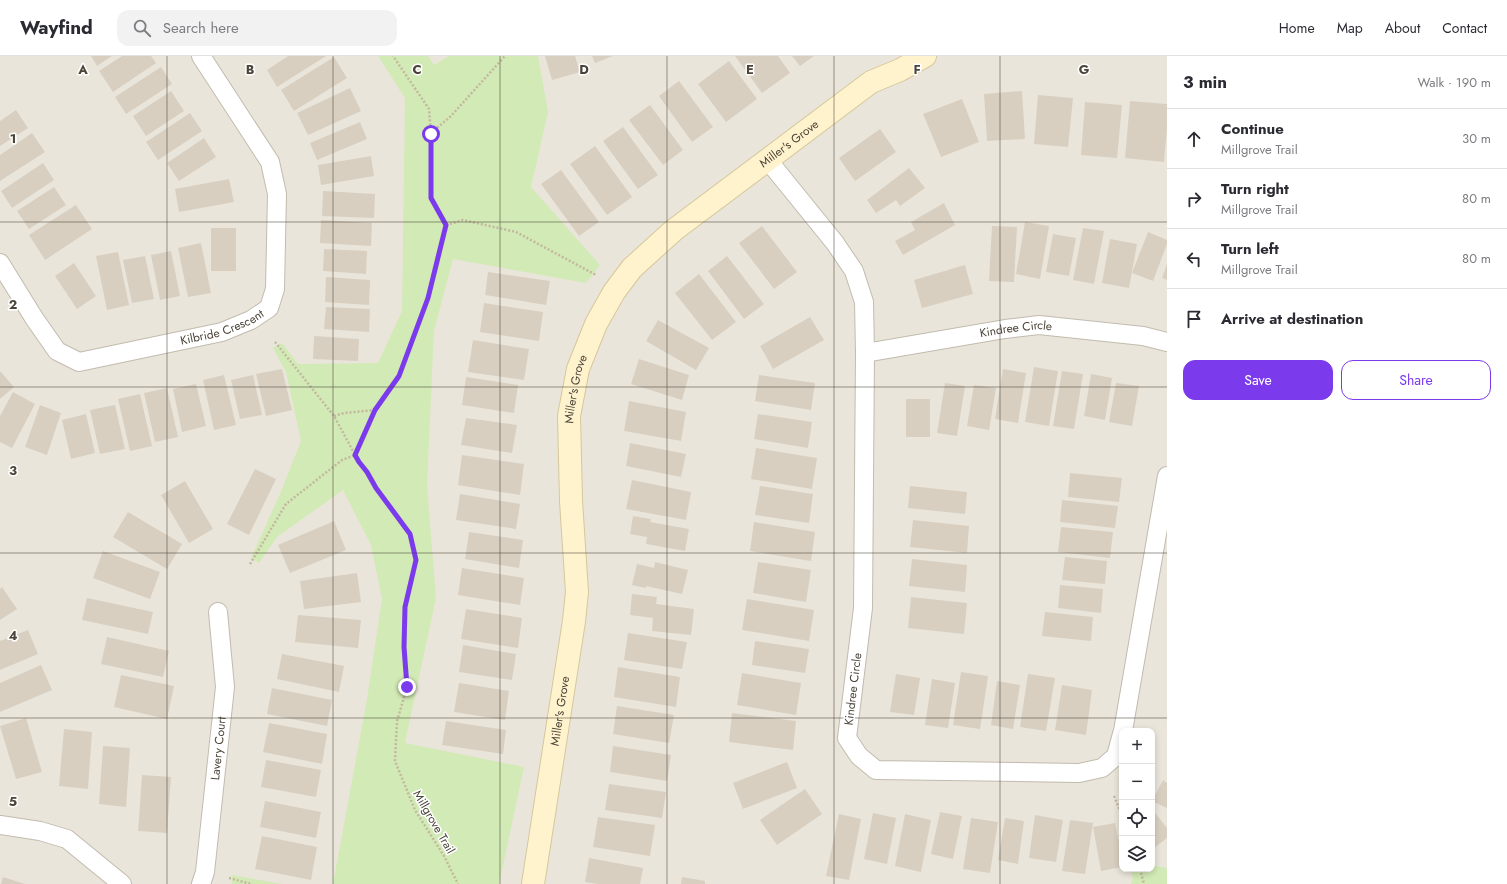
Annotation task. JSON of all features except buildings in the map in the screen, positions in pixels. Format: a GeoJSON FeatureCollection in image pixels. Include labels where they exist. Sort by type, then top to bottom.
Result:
{"type":"FeatureCollection","features":[{"type":"Feature","properties":{"kind":"street","name":"Kilbride Crescent"},"geometry":{"type":"LineString","coordinates":[[0,263],[34,318],[57,351],[79,362],[222,332],[251,320],[269,308],[275,289],[277,194],[270,162],[201,56]]}},
{"type":"Feature","properties":{"kind":"street","name":"Miller's Grove"},"geometry":{"type":"LineString","coordinates":[[533,884],[574,621],[577,592],[571,501],[570,416],[578,369],[596,324],[614,292],[632,268],[674,230],[871,82],[900,70],[925,56]]}},
{"type":"Feature","properties":{"kind":"street","name":"Kindree Circle"},"geometry":{"type":"LineString","coordinates":[[767,160],[835,243],[854,272],[864,302],[863,608],[847,738],[859,756],[876,770],[1079,773],[1102,768],[1116,756],[1119,745]]}},
{"type":"Feature","properties":{"kind":"street","name":"Kindree Circle"},"geometry":{"type":"LineString","coordinates":[[865,353],[1005,329],[1039,325],[1143,336],[1167,342]]}},
{"type":"Feature","properties":{"kind":"street"},"geometry":{"type":"LineString","coordinates":[[1124,728],[1167,476]]}},
{"type":"Feature","properties":{"kind":"street","name":"Lavery Court"},"geometry":{"type":"LineString","coordinates":[[201,884],[205,872],[225,687],[218,612]]}},
{"type":"Feature","properties":{"kind":"street"},"geometry":{"type":"LineString","coordinates":[[0,825],[40,831],[67,839],[122,884]]}},
{"type":"Feature","properties":{"kind":"path"},"geometry":{"type":"LineString","coordinates":[[250,564],[286,504],[342,460],[355,455],[375,410],[399,376],[428,298],[446,225],[431,198],[431,134],[429,109],[393,56]]}},
{"type":"Feature","properties":{"kind":"path"},"geometry":{"type":"LineString","coordinates":[[431,134],[451,116],[505,56]]}},
{"type":"Feature","properties":{"kind":"path"},"geometry":{"type":"LineString","coordinates":[[446,225],[463,220],[516,232],[596,275]]}},
{"type":"Feature","properties":{"kind":"path","name":"Millgrove Trail"},"geometry":{"type":"LineString","coordinates":[[275,342],[334,416],[359,462],[410,534],[416,560],[405,607],[404,647],[407,687],[396,721],[395,761],[415,810],[444,856],[458,884]]}},
{"type":"Feature","properties":{"kind":"path"},"geometry":{"type":"LineString","coordinates":[[334,416],[344,413],[375,410]]}},
{"type":"Feature","properties":{"kind":"path"},"geometry":{"type":"LineString","coordinates":[[1114,796],[1119,808]]}},
{"type":"Feature","properties":{"kind":"path"},"geometry":{"type":"LineString","coordinates":[[1141,872],[1144,884]]}},
{"type":"Feature","properties":{"kind":"path"},"geometry":{"type":"LineString","coordinates":[[229,878],[250,884]]}},
{"type":"Feature","properties":{"kind":"shaded area"},"geometry":{"type":"Polygon","coordinates":[[[0,56],[1167,56],[1167,884],[0,884],[0,56]]]}},
{"type":"Feature","properties":{"kind":"green space"},"geometry":{"type":"Polygon","coordinates":[[[378,56],[428,56],[434,65],[449,56],[538,56],[548,112],[531,187],[600,265],[586,283],[453,259],[434,331],[427,485],[436,598],[405,743],[524,767],[499,884],[333,884],[367,699],[382,599],[371,545],[343,490],[277,537],[259,563],[251,558],[280,494],[301,441],[286,372],[273,348],[282,343],[298,364],[378,363],[402,311],[405,98],[378,56]]]}},
{"type":"Feature","properties":{"kind":"green space"},"geometry":{"type":"Polygon","coordinates":[[[1155,864],[1156,866],[1167,868],[1167,884],[1131,884],[1133,878],[1131,872],[1155,872],[1155,864]]]}},
{"type":"Feature","properties":{"kind":"green space"},"geometry":{"type":"Polygon","coordinates":[[[232,875],[282,884],[232,884],[232,875]]]}},
{"type":"Feature","properties":{"kind":"route"},"geometry":{"type":"LineString","coordinates":[[407,687],[404,647],[405,607],[416,560],[410,534],[376,488],[355,455],[375,410],[399,376],[428,298],[446,225],[431,198],[431,134]]}}]}
